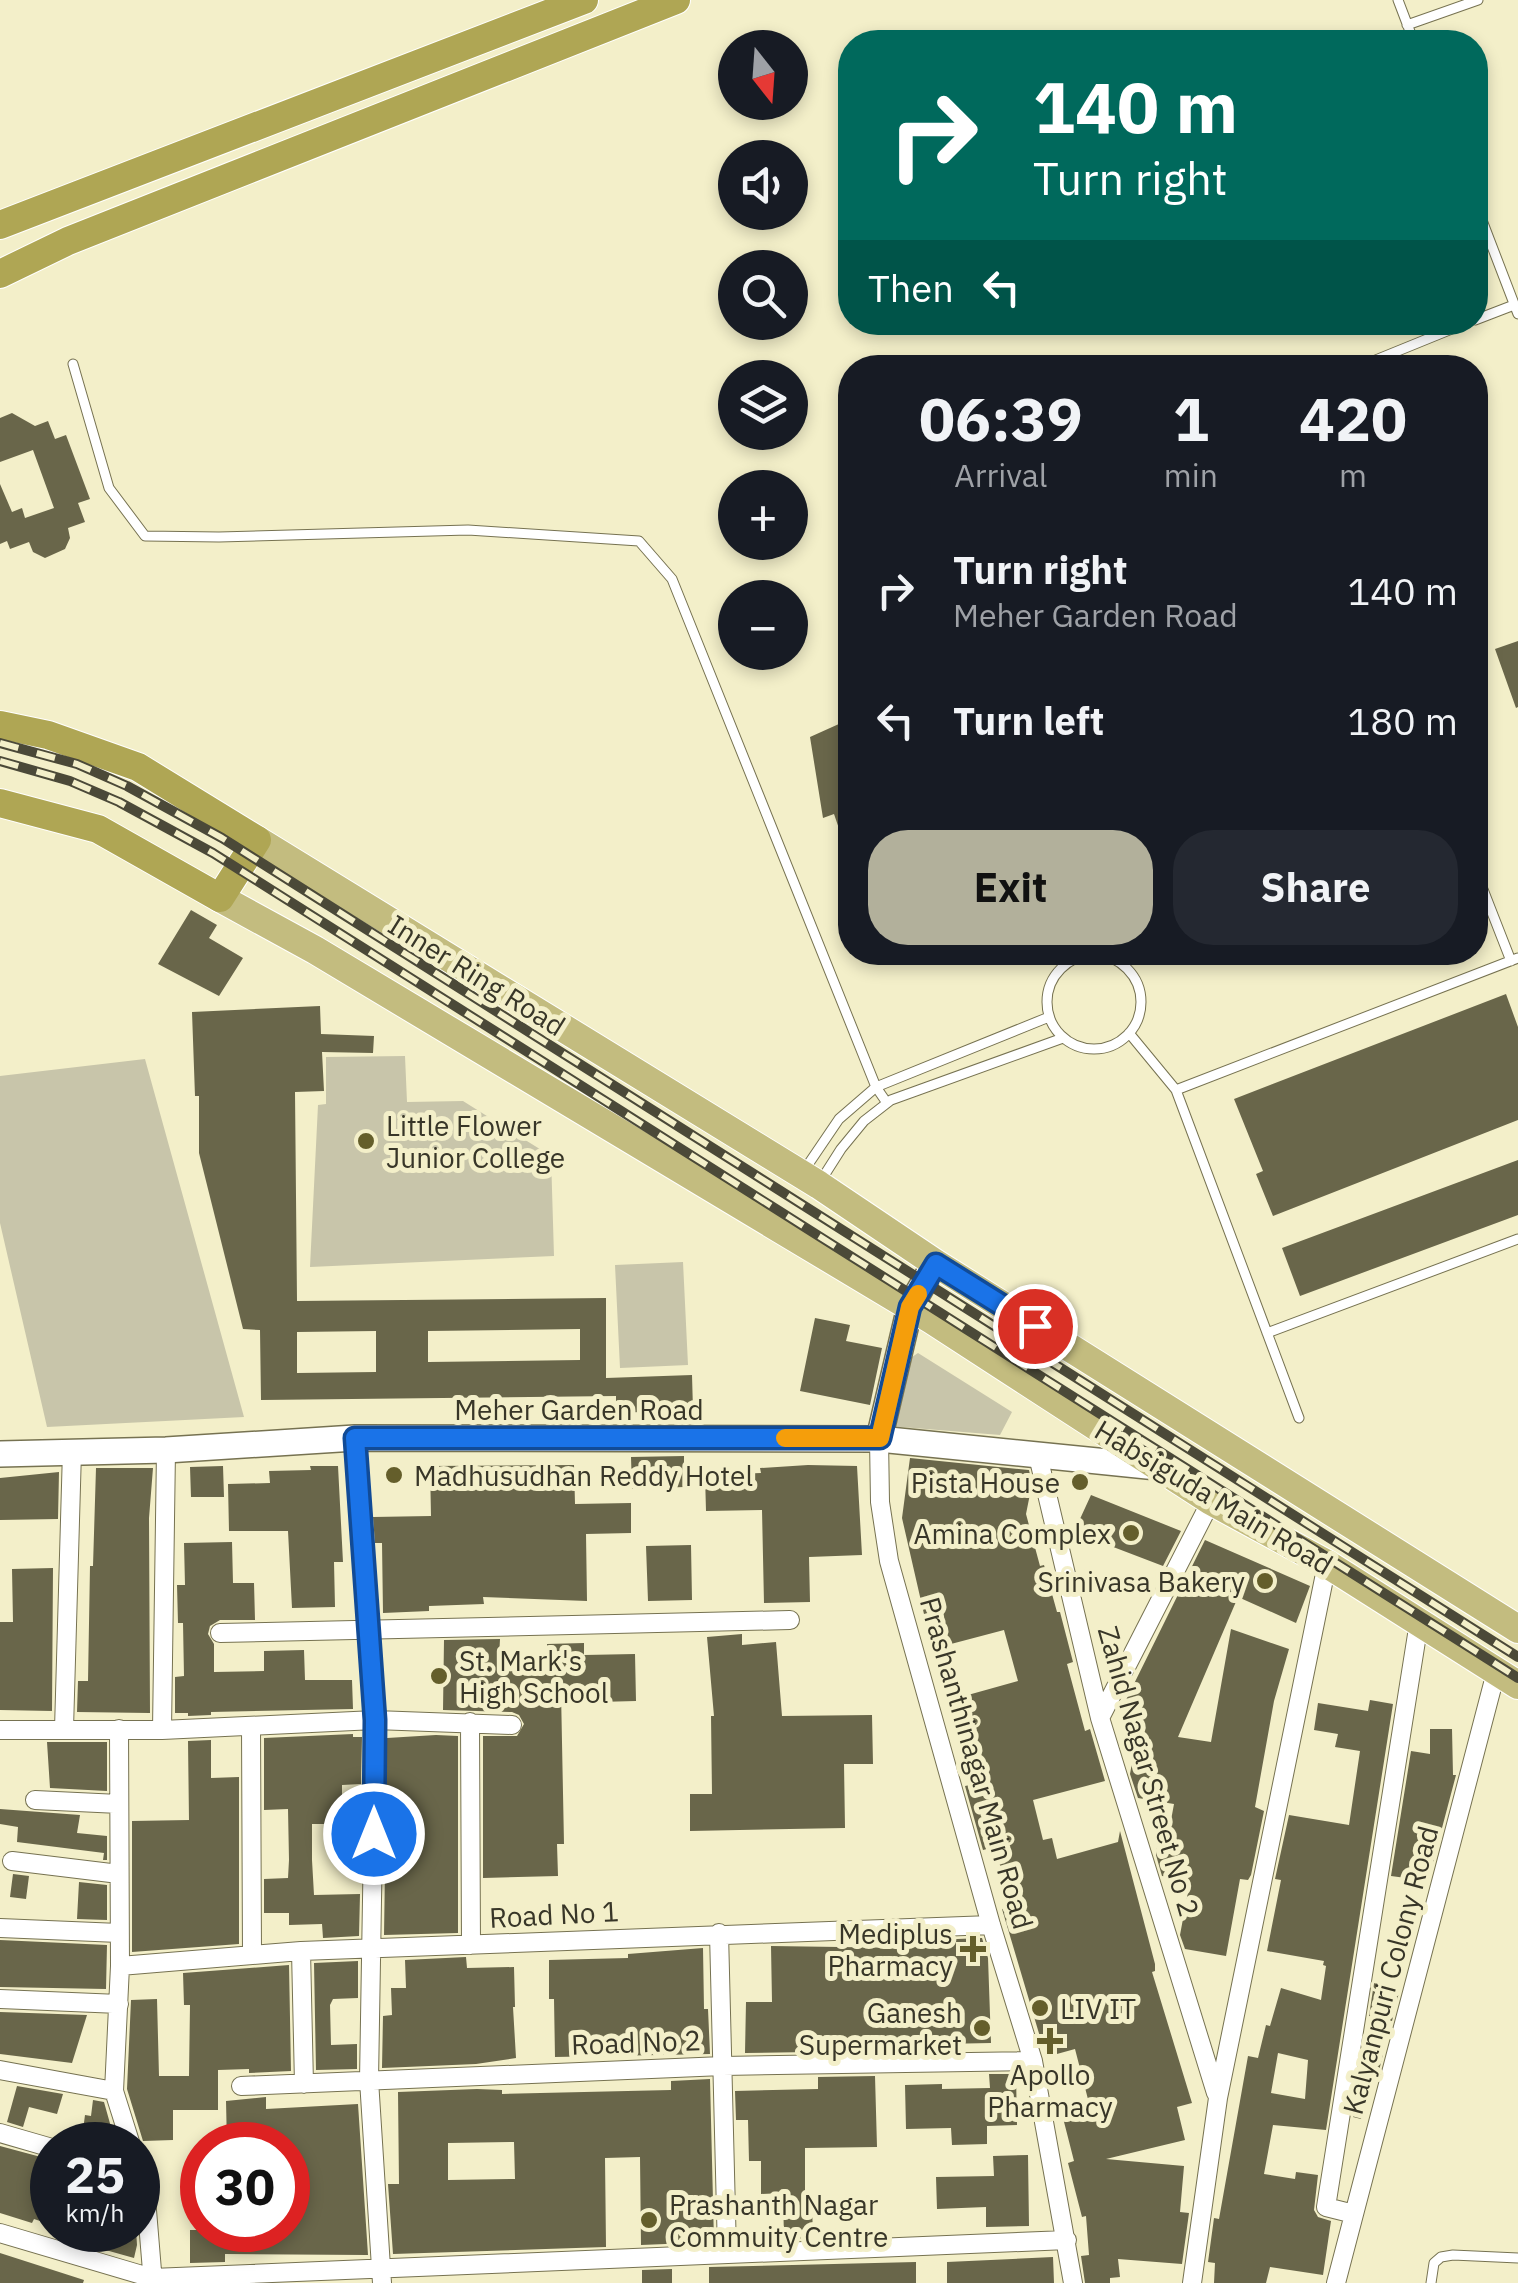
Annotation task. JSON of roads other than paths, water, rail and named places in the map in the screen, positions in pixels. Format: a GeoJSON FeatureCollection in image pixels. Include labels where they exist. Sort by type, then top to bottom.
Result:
{"type":"FeatureCollection","features":[{"type":"Feature","properties":{"kind":"highway"},"geometry":{"type":"LineString","coordinates":[[0,225],[584,0]]}},
{"type":"Feature","properties":{"kind":"highway"},"geometry":{"type":"LineString","coordinates":[[0,274],[68,241],[676,0]]}},
{"type":"Feature","properties":{"kind":"highway","name":"Inner Ring Road"},"geometry":{"type":"LineString","coordinates":[[0,725],[48,735],[138,767],[256,840]]}},
{"type":"Feature","properties":{"kind":"highway"},"geometry":{"type":"LineString","coordinates":[[0,803],[98,830],[220,898],[256,840]]}},
{"type":"Feature","properties":{"kind":"main road","name":"Inner Ring Road"},"geometry":{"type":"LineString","coordinates":[[256,840],[811,1180],[936,1264]]}},
{"type":"Feature","properties":{"kind":"main road"},"geometry":{"type":"LineString","coordinates":[[220,898],[315,950],[910,1307]]}},
{"type":"Feature","properties":{"kind":"main road","name":"Prashanthinagar Main Road"},"geometry":{"type":"LineString","coordinates":[[880,1438],[910,1307],[936,1264]]}},
{"type":"Feature","properties":{"kind":"main road","name":"Habsiguda Main Road"},"geometry":{"type":"LineString","coordinates":[[936,1264],[1518,1629]]}},
{"type":"Feature","properties":{"kind":"main road","name":"Habsiguda Main Road"},"geometry":{"type":"LineString","coordinates":[[910,1307],[1211,1501],[1327,1564],[1507,1678]]}},
{"type":"Feature","properties":{"kind":"main road","name":"Meher Garden Road"},"geometry":{"type":"LineString","coordinates":[[0,1454],[166,1450],[355,1438],[880,1438],[1157,1467]]}},
{"type":"Feature","properties":{"kind":"street"},"geometry":{"type":"LineString","coordinates":[[355,1438],[375,1720],[368,2080],[382,2276]]}},
{"type":"Feature","properties":{"kind":"street","name":"Prashanthinagar Main Road"},"geometry":{"type":"LineString","coordinates":[[880,1438],[880,1502],[889,1561],[1033,2062],[1073,2283]]}},
{"type":"Feature","properties":{"kind":"street"},"geometry":{"type":"LineString","coordinates":[[162,1730],[166,1450]]}},
{"type":"Feature","properties":{"kind":"street"},"geometry":{"type":"LineString","coordinates":[[64,1729],[72,1451]]}},
{"type":"Feature","properties":{"kind":"street","name":"Zahid Nagar Street No 2"},"geometry":{"type":"LineString","coordinates":[[1038,1456],[1100,1718],[1218,2098]]}},
{"type":"Feature","properties":{"kind":"street"},"geometry":{"type":"LineString","coordinates":[[1100,1718],[1211,1501]]}},
{"type":"Feature","properties":{"kind":"street"},"geometry":{"type":"LineString","coordinates":[[1192,2283],[1218,2098],[1327,1564]]}},
{"type":"Feature","properties":{"kind":"street"},"geometry":{"type":"LineString","coordinates":[[220,1633],[790,1620]]}},
{"type":"Feature","properties":{"kind":"street"},"geometry":{"type":"LineString","coordinates":[[1354,2214],[1326,2207],[1419,1622]]}},
{"type":"Feature","properties":{"kind":"street","name":"Kalyanpuri Colony Road"},"geometry":{"type":"LineString","coordinates":[[1336,2283],[1507,1678]]}},
{"type":"Feature","properties":{"kind":"street"},"geometry":{"type":"LineString","coordinates":[[0,1730],[162,1730],[375,1720],[512,1725]]}},
{"type":"Feature","properties":{"kind":"street"},"geometry":{"type":"LineString","coordinates":[[470,1722],[471,1945]]}},
{"type":"Feature","properties":{"kind":"street"},"geometry":{"type":"LineString","coordinates":[[252,1726],[252,1954]]}},
{"type":"Feature","properties":{"kind":"street"},"geometry":{"type":"LineString","coordinates":[[119,1728],[120,1966],[114,2091],[124,2122]]}},
{"type":"Feature","properties":{"kind":"street"},"geometry":{"type":"LineString","coordinates":[[36,1800],[120,1804]]}},
{"type":"Feature","properties":{"kind":"street"},"geometry":{"type":"LineString","coordinates":[[12,1862],[119,1874]]}},
{"type":"Feature","properties":{"kind":"street","name":"Road No 1"},"geometry":{"type":"LineString","coordinates":[[120,1966],[300,1951],[991,1925]]}},
{"type":"Feature","properties":{"kind":"street"},"geometry":{"type":"LineString","coordinates":[[0,1928],[120,1933]]}},
{"type":"Feature","properties":{"kind":"street"},"geometry":{"type":"LineString","coordinates":[[719,1933],[727,2252]]}},
{"type":"Feature","properties":{"kind":"street"},"geometry":{"type":"LineString","coordinates":[[300,1951],[304,2084]]}},
{"type":"Feature","properties":{"kind":"street"},"geometry":{"type":"LineString","coordinates":[[0,2000],[119,2004]]}},
{"type":"Feature","properties":{"kind":"street","name":"Road No 2"},"geometry":{"type":"LineString","coordinates":[[241,2086],[723,2066],[1033,2062]]}},
{"type":"Feature","properties":{"kind":"street"},"geometry":{"type":"LineString","coordinates":[[0,2070],[114,2091]]}},
{"type":"Feature","properties":{"kind":"street"},"geometry":{"type":"LineString","coordinates":[[0,2133],[30,2142]]}},
{"type":"Feature","properties":{"kind":"street"},"geometry":{"type":"LineString","coordinates":[[0,2233],[152,2280],[382,2276],[727,2252],[1067,2240]]}},
{"type":"Feature","properties":{"kind":"street"},"geometry":{"type":"LineString","coordinates":[[149,2252],[152,2280]]}},
{"type":"Feature","properties":{"kind":"lane"},"geometry":{"type":"LineString","coordinates":[[1398,0],[1409,30]]}},
{"type":"Feature","properties":{"kind":"lane"},"geometry":{"type":"LineString","coordinates":[[1407,25],[1478,0]]}},
{"type":"Feature","properties":{"kind":"lane"},"geometry":{"type":"LineString","coordinates":[[1488,236],[1516,310],[1488,317]]}},
{"type":"Feature","properties":{"kind":"lane"},"geometry":{"type":"LineString","coordinates":[[1388,355],[1437,335]]}},
{"type":"Feature","properties":{"kind":"lane"},"geometry":{"type":"LineString","coordinates":[[73,364],[109,488],[145,536],[468,530],[639,541],[672,580],[876,1087],[887,1103]]}},
{"type":"Feature","properties":{"kind":"lane"},"geometry":{"type":"LineString","coordinates":[[1176,1090],[1514,959],[1488,900]]}},
{"type":"Feature","properties":{"kind":"lane"},"geometry":{"type":"LineString","coordinates":[[1066,965],[1056,974],[1046,1002],[1049,1017],[1062,1038],[1075,1046],[1104,1048],[1129,1033],[1140,1006],[1134,977],[1119,965]]}},
{"type":"Feature","properties":{"kind":"lane"},"geometry":{"type":"LineString","coordinates":[[811,1180],[838,1119],[876,1087],[1049,1017]]}},
{"type":"Feature","properties":{"kind":"lane"},"geometry":{"type":"LineString","coordinates":[[1129,1033],[1176,1090],[1299,1418]]}},
{"type":"Feature","properties":{"kind":"lane"},"geometry":{"type":"LineString","coordinates":[[811,1180],[864,1121],[887,1103],[1062,1038]]}},
{"type":"Feature","properties":{"kind":"lane"},"geometry":{"type":"LineString","coordinates":[[1267,1333],[1518,1238]]}},
{"type":"Feature","properties":{"kind":"lane"},"geometry":{"type":"LineString","coordinates":[[1431,2283],[1434,2263],[1445,2256],[1518,2258]]}},
{"type":"Feature","properties":{"kind":"railway"},"geometry":{"type":"LineString","coordinates":[[0,743],[77,764],[127,786],[222,838],[1518,1657]]}},
{"type":"Feature","properties":{"kind":"railway"},"geometry":{"type":"LineString","coordinates":[[0,761],[70,781],[119,802],[213,853],[1518,1678]]}},
{"type":"Feature","properties":{"kind":"place","name":"Little Flower Junior College"},"geometry":{"type":"Point","coordinates":[366,1141]}},
{"type":"Feature","properties":{"kind":"place","name":"Madhusudhan Reddy Hotel"},"geometry":{"type":"Point","coordinates":[394,1475]}},
{"type":"Feature","properties":{"kind":"place","name":"Pista House"},"geometry":{"type":"Point","coordinates":[1080,1482]}},
{"type":"Feature","properties":{"kind":"place","name":"Amina Complex"},"geometry":{"type":"Point","coordinates":[1131,1533]}},
{"type":"Feature","properties":{"kind":"place","name":"Srinivasa Bakery"},"geometry":{"type":"Point","coordinates":[1265,1581]}},
{"type":"Feature","properties":{"kind":"place","name":"St. Mark's High School"},"geometry":{"type":"Point","coordinates":[439,1676]}},
{"type":"Feature","properties":{"kind":"place","name":"Mediplus Pharmacy"},"geometry":{"type":"Point","coordinates":[973,1949]}},
{"type":"Feature","properties":{"kind":"place","name":"LIV IT"},"geometry":{"type":"Point","coordinates":[1040,2008]}},
{"type":"Feature","properties":{"kind":"place","name":"Ganesh Supermarket"},"geometry":{"type":"Point","coordinates":[982,2028]}},
{"type":"Feature","properties":{"kind":"place","name":"Apollo Pharmacy"},"geometry":{"type":"Point","coordinates":[1050,2041]}},
{"type":"Feature","properties":{"kind":"place","name":"Prashanth Nagar Commuity Centre"},"geometry":{"type":"Point","coordinates":[649,2220]}}]}
